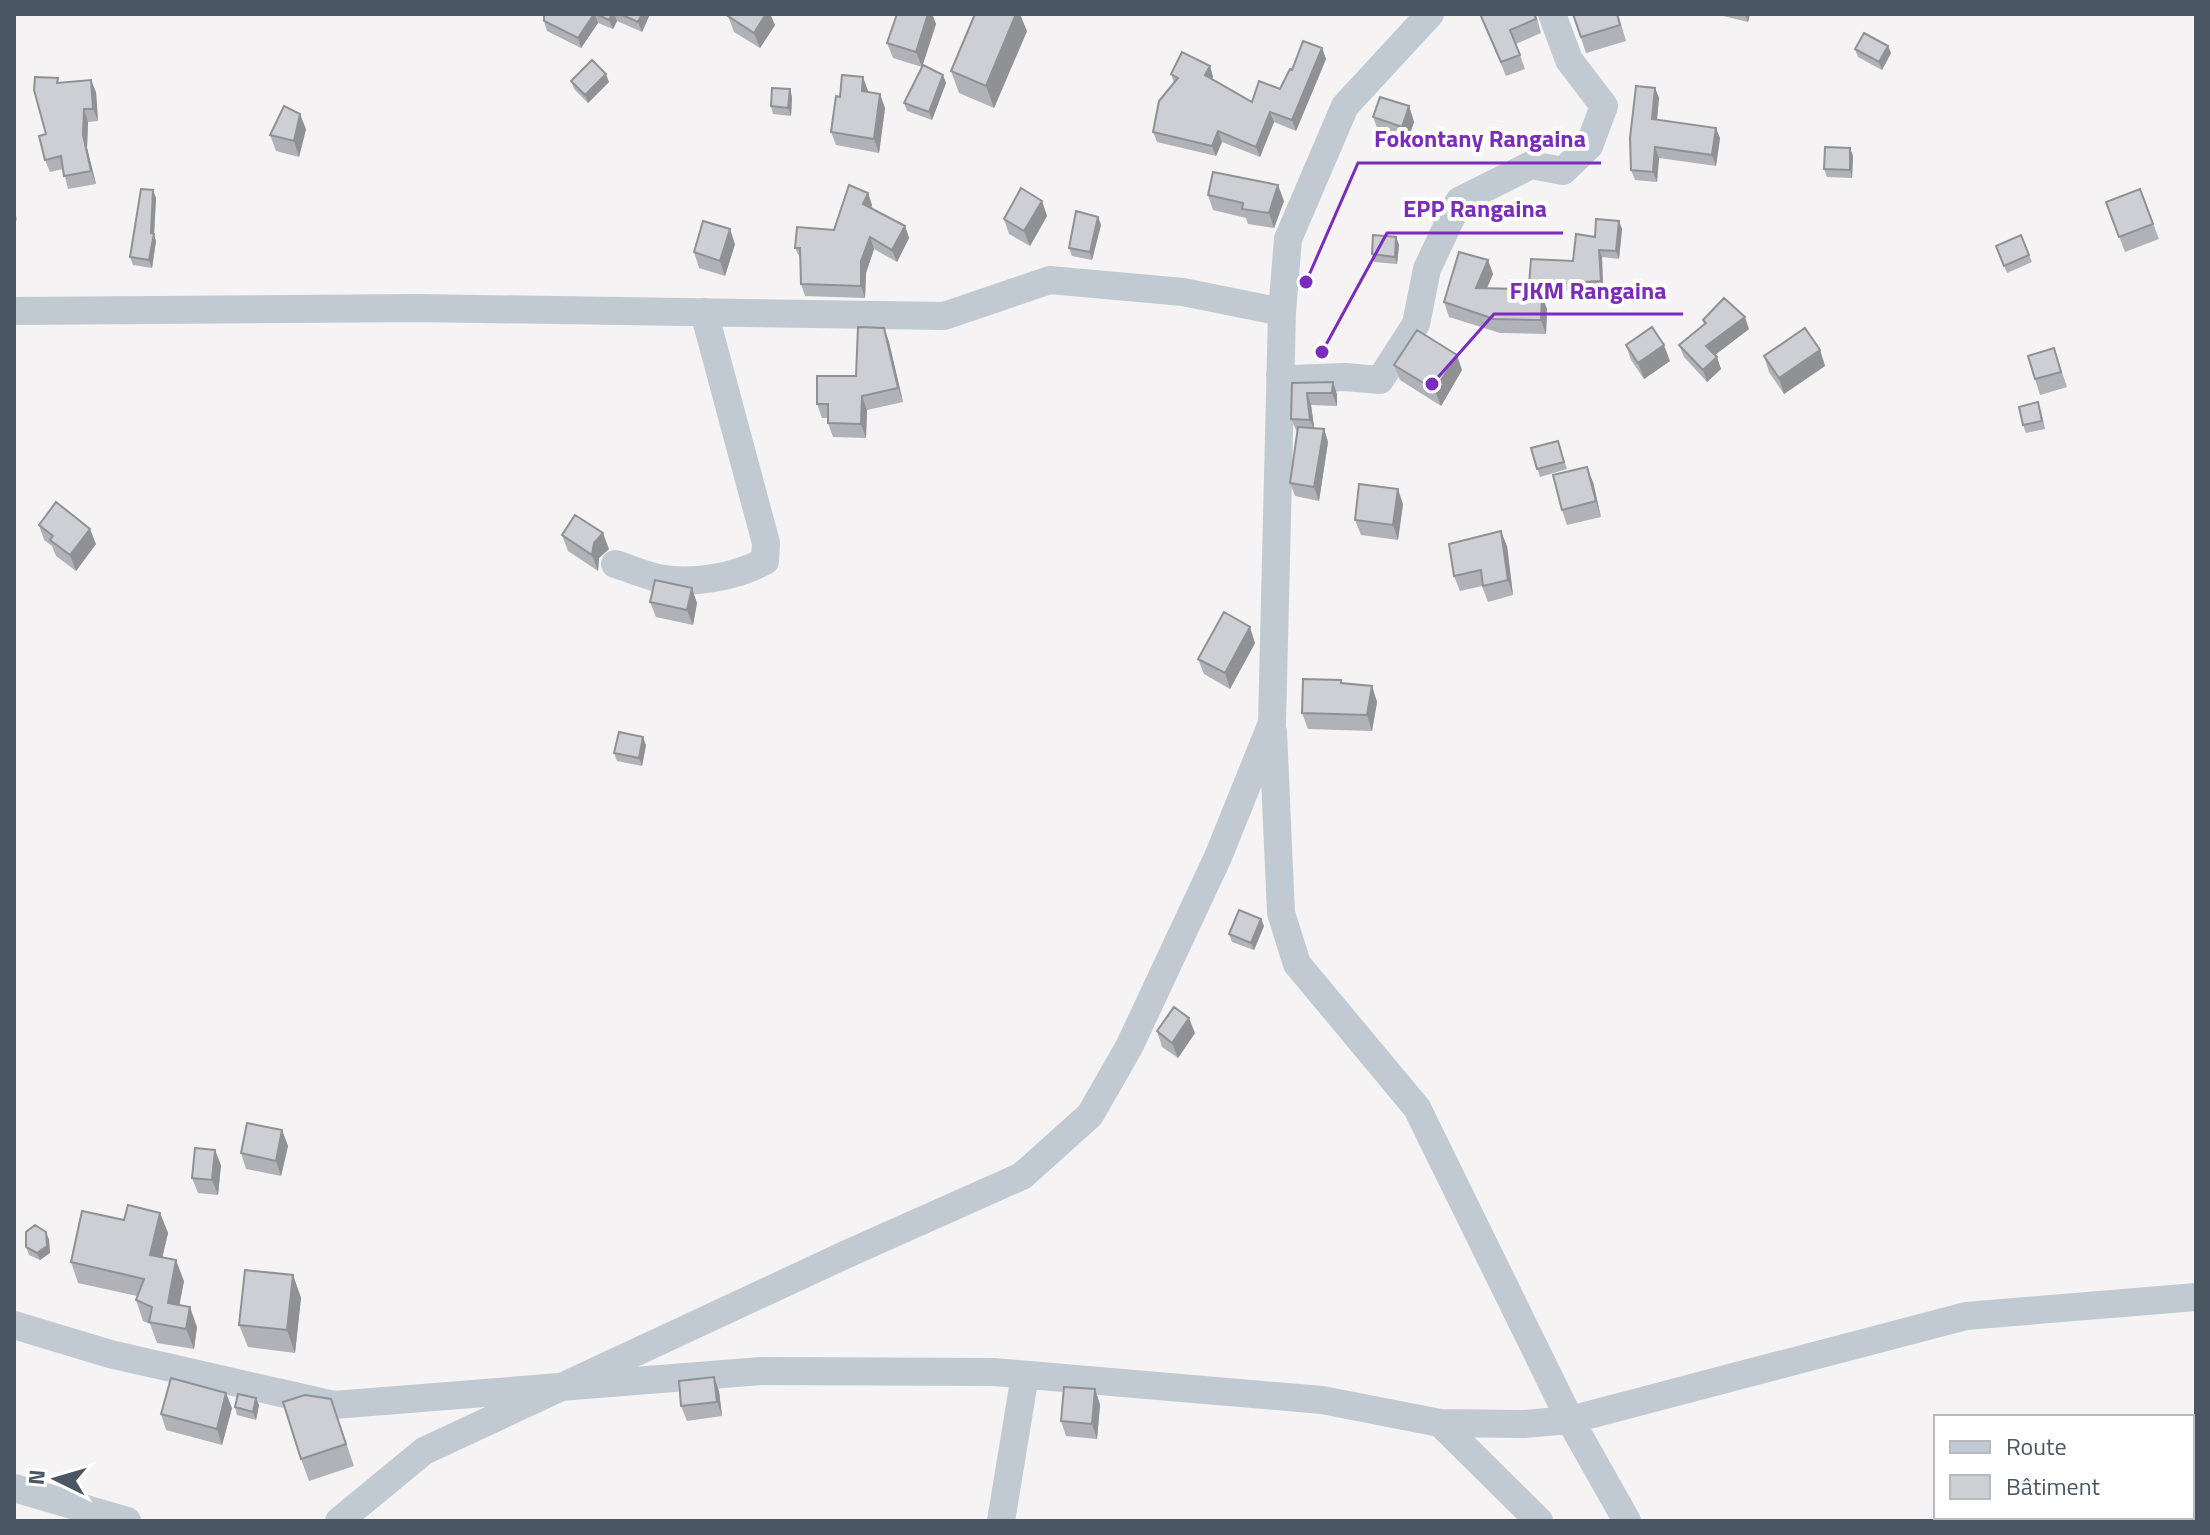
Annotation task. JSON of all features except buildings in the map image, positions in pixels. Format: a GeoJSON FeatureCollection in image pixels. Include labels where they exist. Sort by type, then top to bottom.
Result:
{"type":"FeatureCollection","features":[{"type":"Feature","properties":{"kind":"street"},"geometry":{"type":"LineString","coordinates":[[1430,14],[1345,106],[1288,239],[1282,312],[1272,723],[1281,913],[1297,964],[1417,1108],[1570,1420],[1627,1521]]}},
{"type":"Feature","properties":{"kind":"street"},"geometry":{"type":"LineString","coordinates":[[1280,375],[1292,379],[1345,377],[1380,380],[1416,324],[1427,269],[1459,201],[1531,165],[1563,171],[1589,146],[1604,106],[1569,60],[1552,14]]}},
{"type":"Feature","properties":{"kind":"street"},"geometry":{"type":"LineString","coordinates":[[14,311],[418,308],[944,316],[1050,280],[1183,292],[1282,312]]}},
{"type":"Feature","properties":{"kind":"street"},"geometry":{"type":"LineString","coordinates":[[615,564],[657,578],[686,582],[748,570],[765,561],[766,543],[704,312]]}},
{"type":"Feature","properties":{"kind":"street"},"geometry":{"type":"LineString","coordinates":[[339,1521],[424,1451],[1022,1176],[1090,1115],[1129,1047],[1212,871],[1272,723]]}},
{"type":"Feature","properties":{"kind":"street"},"geometry":{"type":"LineString","coordinates":[[14,1325],[110,1354],[334,1405],[761,1371],[994,1372],[1322,1400],[1440,1423],[1524,1424],[1570,1420],[1966,1316],[2196,1297]]}},
{"type":"Feature","properties":{"kind":"street"},"geometry":{"type":"LineString","coordinates":[[1001,1521],[1025,1375]]}},
{"type":"Feature","properties":{"kind":"street"},"geometry":{"type":"LineString","coordinates":[[1440,1423],[1539,1521]]}},
{"type":"Feature","properties":{"kind":"street"},"geometry":{"type":"LineString","coordinates":[[14,1488],[127,1521]]}},
{"type":"Feature","properties":{"kind":"place","name":"Fokontany Rangaina"},"geometry":{"type":"Point","coordinates":[1306,282]}},
{"type":"Feature","properties":{"kind":"place","name":"EPP Rangaina"},"geometry":{"type":"Point","coordinates":[1322,352]}},
{"type":"Feature","properties":{"kind":"place","name":"FJKM Rangaina"},"geometry":{"type":"Point","coordinates":[1432,384]}}]}
